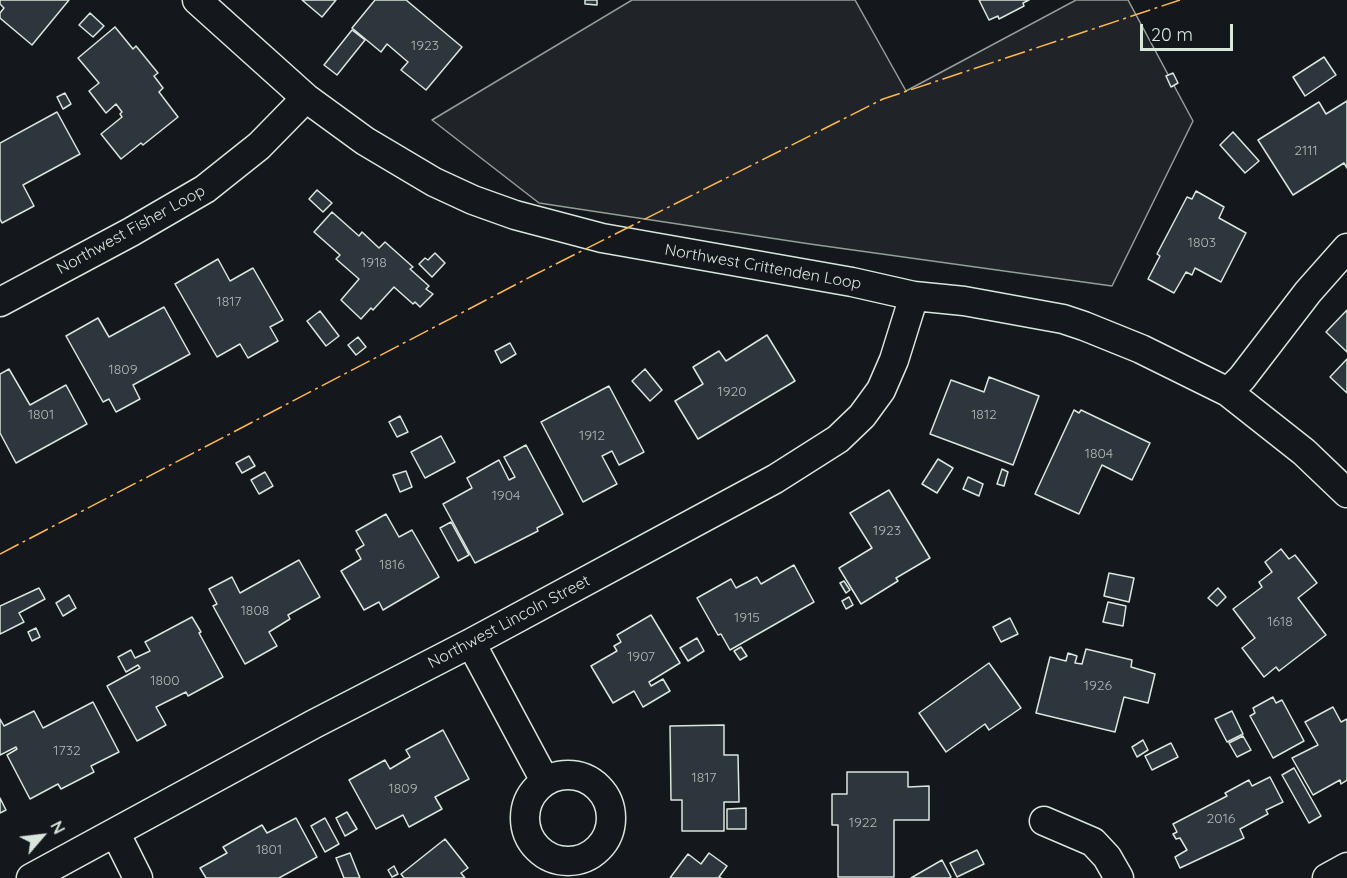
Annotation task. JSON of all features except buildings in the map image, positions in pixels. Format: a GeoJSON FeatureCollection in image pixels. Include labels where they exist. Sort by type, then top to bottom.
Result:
{"type":"FeatureCollection","features":[{"type":"Feature","properties":{"kind":"street","name":"Northwest Crittenden Loop"},"geometry":{"type":"LineString","coordinates":[[197,0],[306,98],[365,141],[434,183],[473,200],[515,215],[602,238],[852,282],[915,296],[964,301],[1063,319],[1103,332],[1228,392],[1304,452],[1347,493]]}},
{"type":"Feature","properties":{"kind":"street","name":"Northwest Fisher Loop"},"geometry":{"type":"LineString","coordinates":[[0,302],[131,232],[205,189],[259,146],[306,98]]}},
{"type":"Feature","properties":{"kind":"street"},"geometry":{"type":"LineString","coordinates":[[1228,392],[1242,378],[1308,292],[1347,248]]}},
{"type":"Feature","properties":{"kind":"street","name":"Northwest Lincoln Street"},"geometry":{"type":"LineString","coordinates":[[31,878],[116,834],[314,724],[775,479],[838,439],[862,416],[881,390],[894,360],[915,296]]}},
{"type":"Feature","properties":{"kind":"street"},"geometry":{"type":"LineString","coordinates":[[471,642],[545,781]]}},
{"type":"Feature","properties":{"kind":"street"},"geometry":{"type":"LineString","coordinates":[[1044,821],[1093,842],[1107,857],[1119,878]]}},
{"type":"Feature","properties":{"kind":"street"},"geometry":{"type":"LineString","coordinates":[[116,834],[138,878]]}},
{"type":"Feature","properties":{"kind":"street"},"geometry":{"type":"LineString","coordinates":[[1327,878],[1347,867]]}},
{"type":"Feature","properties":{"kind":"shaded area"},"geometry":{"type":"Polygon","coordinates":[[[632,0],[855,0],[906,91],[1076,0],[1128,0],[1193,121],[1112,286],[539,203],[432,120],[632,0]]]}},
{"type":"Feature","properties":{"kind":"power"},"geometry":{"type":"LineString","coordinates":[[0,554],[534,275],[883,99],[1180,0]]}}]}
